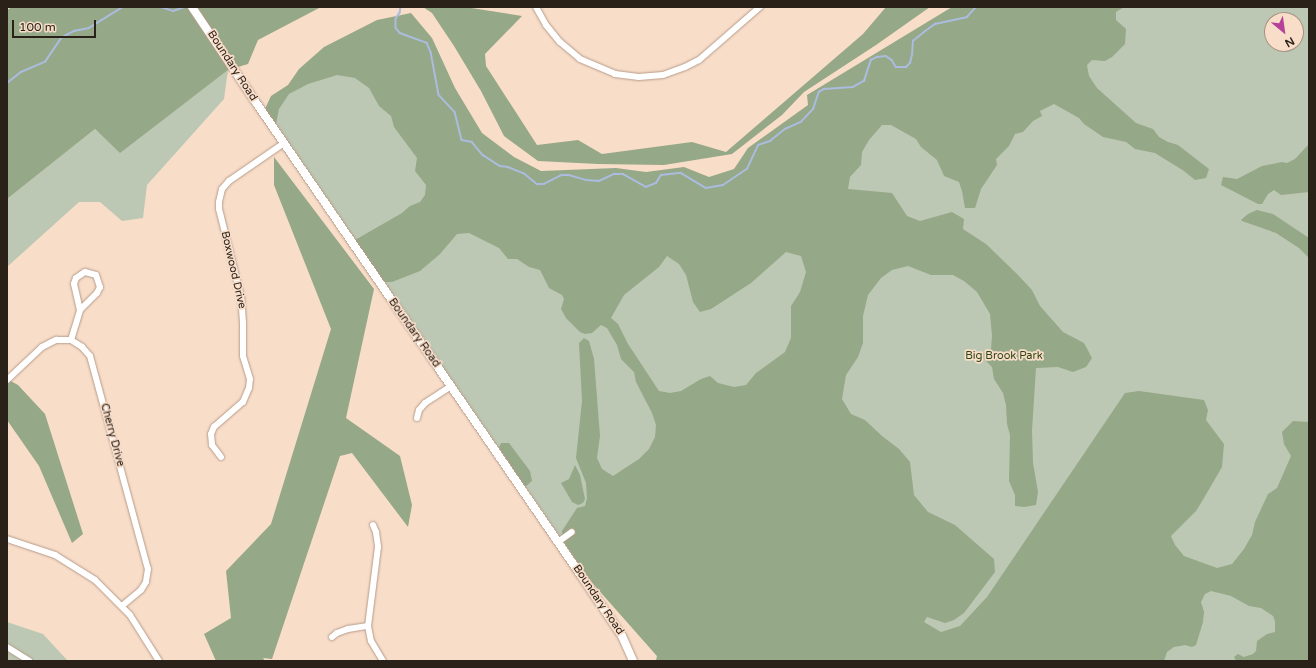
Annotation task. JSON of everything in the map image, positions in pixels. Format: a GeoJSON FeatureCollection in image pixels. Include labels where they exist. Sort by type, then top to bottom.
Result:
{"type":"FeatureCollection","features":[{"type":"Feature","properties":{"kind":"street"},"geometry":{"type":"LineString","coordinates":[[536,7],[546,24],[560,42],[580,59],[615,74],[639,78],[663,75],[685,67],[698,60],[709,53],[760,7]]}},
{"type":"Feature","properties":{"kind":"street","name":"Boundary Road"},"geometry":{"type":"LineString","coordinates":[[195,10],[284,143],[622,636],[633,661]]}},
{"type":"Feature","properties":{"kind":"street","name":"Boxwood Drive"},"geometry":{"type":"LineString","coordinates":[[221,457],[212,445],[211,434],[214,428],[243,402],[249,388],[250,380],[243,356],[241,297],[218,202],[222,189],[228,181],[284,143]]}},
{"type":"Feature","properties":{"kind":"street"},"geometry":{"type":"LineString","coordinates":[[7,380],[48,343],[56,340],[71,340],[80,310],[74,282],[80,274],[89,272],[98,278],[100,286],[97,294],[80,310]]}},
{"type":"Feature","properties":{"kind":"street","name":"Cherry Drive"},"geometry":{"type":"LineString","coordinates":[[71,340],[87,351],[93,363],[147,563],[146,582],[136,595],[122,606]]}},
{"type":"Feature","properties":{"kind":"street"},"geometry":{"type":"LineString","coordinates":[[417,418],[425,403],[451,386]]}},
{"type":"Feature","properties":{"kind":"street"},"geometry":{"type":"LineString","coordinates":[[373,525],[376,532],[378,547],[368,626],[371,641],[383,661]]}},
{"type":"Feature","properties":{"kind":"street"},"geometry":{"type":"LineString","coordinates":[[558,542],[572,532]]}},
{"type":"Feature","properties":{"kind":"street"},"geometry":{"type":"LineString","coordinates":[[7,539],[55,555],[77,567],[95,580],[122,606],[159,661]]}},
{"type":"Feature","properties":{"kind":"street"},"geometry":{"type":"LineString","coordinates":[[332,637],[337,633],[348,629],[368,626]]}},
{"type":"Feature","properties":{"kind":"street"},"geometry":{"type":"LineString","coordinates":[[7,647],[29,661]]}},
{"type":"Feature","properties":{"kind":"green space"},"geometry":{"type":"Polygon","coordinates":[[[12,7],[321,7],[258,40],[248,64],[228,70],[120,153],[95,129],[7,199],[7,10],[12,7]]]}},
{"type":"Feature","properties":{"kind":"green space"},"geometry":{"type":"Polygon","coordinates":[[[423,7],[465,7],[522,16],[485,54],[486,66],[537,145],[578,140],[602,154],[692,142],[726,152],[863,34],[886,7],[930,7],[876,45],[804,92],[782,115],[732,154],[664,165],[538,161],[504,136],[481,91],[454,46],[432,13],[423,7]]]}},
{"type":"Feature","properties":{"kind":"green space"},"geometry":{"type":"Polygon","coordinates":[[[952,7],[1124,7],[1116,12],[1116,20],[1126,29],[1125,44],[1112,57],[1105,61],[1092,60],[1087,65],[1089,76],[1097,88],[1136,123],[1153,129],[1159,137],[1178,145],[1209,169],[1206,178],[1195,180],[1184,171],[1155,153],[1135,149],[1126,142],[1103,137],[1084,124],[1079,118],[1054,104],[1040,111],[1042,116],[1033,121],[1023,132],[1015,134],[1009,146],[996,159],[997,165],[981,189],[975,208],[965,208],[959,182],[944,176],[937,160],[921,147],[916,139],[891,125],[882,125],[869,140],[862,152],[861,165],[850,177],[848,189],[892,193],[907,216],[920,221],[952,212],[964,219],[963,229],[986,244],[1017,274],[1032,290],[1040,306],[1063,332],[1084,343],[1092,358],[1086,367],[1073,372],[1058,367],[1036,368],[1032,430],[1033,463],[1038,492],[1036,505],[1024,507],[1015,506],[1015,495],[1009,481],[1010,435],[1007,424],[1006,405],[1003,393],[994,379],[992,367],[980,355],[991,349],[992,336],[990,314],[977,292],[964,281],[953,275],[931,275],[908,266],[892,270],[881,278],[868,295],[863,316],[863,343],[858,357],[846,375],[842,399],[851,414],[865,420],[899,449],[910,462],[914,495],[928,512],[955,525],[994,559],[995,572],[964,613],[954,620],[945,623],[927,617],[924,622],[941,632],[960,626],[987,597],[1125,393],[1139,391],[1204,400],[1208,410],[1206,420],[1224,444],[1222,467],[1196,511],[1171,536],[1175,545],[1184,556],[1217,568],[1232,564],[1244,549],[1252,535],[1255,522],[1268,494],[1277,488],[1291,456],[1284,444],[1282,432],[1293,421],[1309,422],[1309,661],[1236,661],[1234,657],[1238,654],[1244,657],[1253,654],[1256,651],[1257,641],[1267,634],[1275,632],[1275,621],[1273,616],[1261,608],[1249,606],[1231,596],[1211,591],[1205,594],[1201,602],[1204,612],[1203,622],[1196,645],[1192,647],[1185,645],[1174,647],[1167,652],[1164,661],[656,661],[657,656],[589,579],[563,541],[562,531],[577,508],[585,506],[587,498],[586,483],[576,458],[582,401],[579,343],[584,338],[589,341],[594,359],[600,436],[597,458],[602,469],[613,476],[639,459],[649,449],[655,437],[656,425],[652,413],[636,382],[634,372],[621,359],[617,345],[607,328],[601,325],[592,333],[585,334],[580,332],[566,318],[561,309],[564,299],[562,295],[549,288],[540,270],[529,267],[517,259],[508,259],[499,248],[469,233],[457,234],[440,254],[420,271],[392,282],[384,282],[355,240],[402,213],[410,206],[420,202],[425,195],[426,185],[415,171],[417,158],[394,127],[391,116],[379,106],[369,88],[355,78],[337,75],[308,84],[289,94],[279,109],[276,124],[265,109],[271,96],[288,85],[299,69],[324,47],[377,20],[411,13],[432,38],[455,88],[482,133],[514,157],[541,171],[616,168],[646,172],[684,167],[709,177],[734,169],[748,148],[808,105],[807,95],[952,7]],[[786,252],[751,283],[711,309],[700,312],[693,302],[686,275],[679,264],[667,256],[659,267],[624,295],[611,318],[618,324],[628,344],[659,391],[670,393],[681,391],[701,379],[710,376],[718,383],[734,387],[746,385],[756,373],[785,352],[791,338],[791,306],[800,292],[806,272],[801,256],[786,252]]]}},
{"type":"Feature","properties":{"kind":"green space","name":"Big Brook Park"},"geometry":{"type":"Polygon","coordinates":[[[976,7],[1309,7],[1309,661],[656,661],[657,656],[589,579],[265,109],[322,67],[437,86],[515,170],[706,188],[976,7]]]}},
{"type":"Feature","properties":{"kind":"green space"},"geometry":{"type":"Polygon","coordinates":[[[228,70],[224,99],[147,185],[143,218],[122,221],[100,202],[79,202],[7,267],[7,199],[95,129],[120,152],[228,70]]]}},
{"type":"Feature","properties":{"kind":"green space"},"geometry":{"type":"Polygon","coordinates":[[[1309,144],[1309,192],[1281,195],[1274,190],[1268,194],[1262,204],[1258,204],[1221,185],[1223,177],[1237,179],[1262,166],[1282,162],[1287,163],[1295,159],[1309,144]]]}},
{"type":"Feature","properties":{"kind":"green space"},"geometry":{"type":"Polygon","coordinates":[[[274,157],[374,289],[346,418],[400,456],[412,505],[408,527],[352,453],[340,456],[272,659],[263,658],[265,661],[216,661],[204,634],[231,618],[226,571],[271,524],[331,329],[274,185],[274,157]]]}},
{"type":"Feature","properties":{"kind":"green space"},"geometry":{"type":"Polygon","coordinates":[[[1257,210],[1273,214],[1309,238],[1309,258],[1299,248],[1276,233],[1241,220],[1248,214],[1257,210]]]}},
{"type":"Feature","properties":{"kind":"green space"},"geometry":{"type":"Polygon","coordinates":[[[7,379],[18,385],[45,414],[83,534],[72,543],[39,466],[7,420],[7,379]]]}},
{"type":"Feature","properties":{"kind":"green space"},"geometry":{"type":"Polygon","coordinates":[[[501,443],[509,443],[530,471],[532,481],[525,487],[499,448],[501,443]]]}},
{"type":"Feature","properties":{"kind":"green space"},"geometry":{"type":"Polygon","coordinates":[[[575,465],[580,475],[585,499],[583,503],[578,505],[572,502],[561,483],[569,479],[575,465]]]}},
{"type":"Feature","properties":{"kind":"green space"},"geometry":{"type":"Polygon","coordinates":[[[7,622],[43,634],[68,661],[7,661],[7,622]]]}},
{"type":"Feature","properties":{"kind":"waterway"},"geometry":{"type":"LineString","coordinates":[[7,83],[21,72],[45,62],[61,38],[74,31],[89,28],[122,7]]}},
{"type":"Feature","properties":{"kind":"waterway"},"geometry":{"type":"LineString","coordinates":[[161,7],[173,11],[185,7]]}},
{"type":"Feature","properties":{"kind":"waterway"},"geometry":{"type":"LineString","coordinates":[[401,7],[400,13],[396,19],[396,28],[400,33],[427,43],[431,52],[439,95],[455,112],[462,140],[472,142],[483,155],[500,166],[508,167],[525,174],[537,184],[544,184],[562,175],[599,181],[614,174],[623,174],[646,187],[656,183],[661,175],[681,173],[706,188],[723,185],[747,169],[758,145],[770,141],[785,129],[801,122],[813,109],[819,92],[824,89],[853,87],[864,81],[871,60],[877,57],[886,56],[892,60],[896,67],[906,67],[910,63],[913,41],[935,24],[967,17],[976,7]]}}]}
